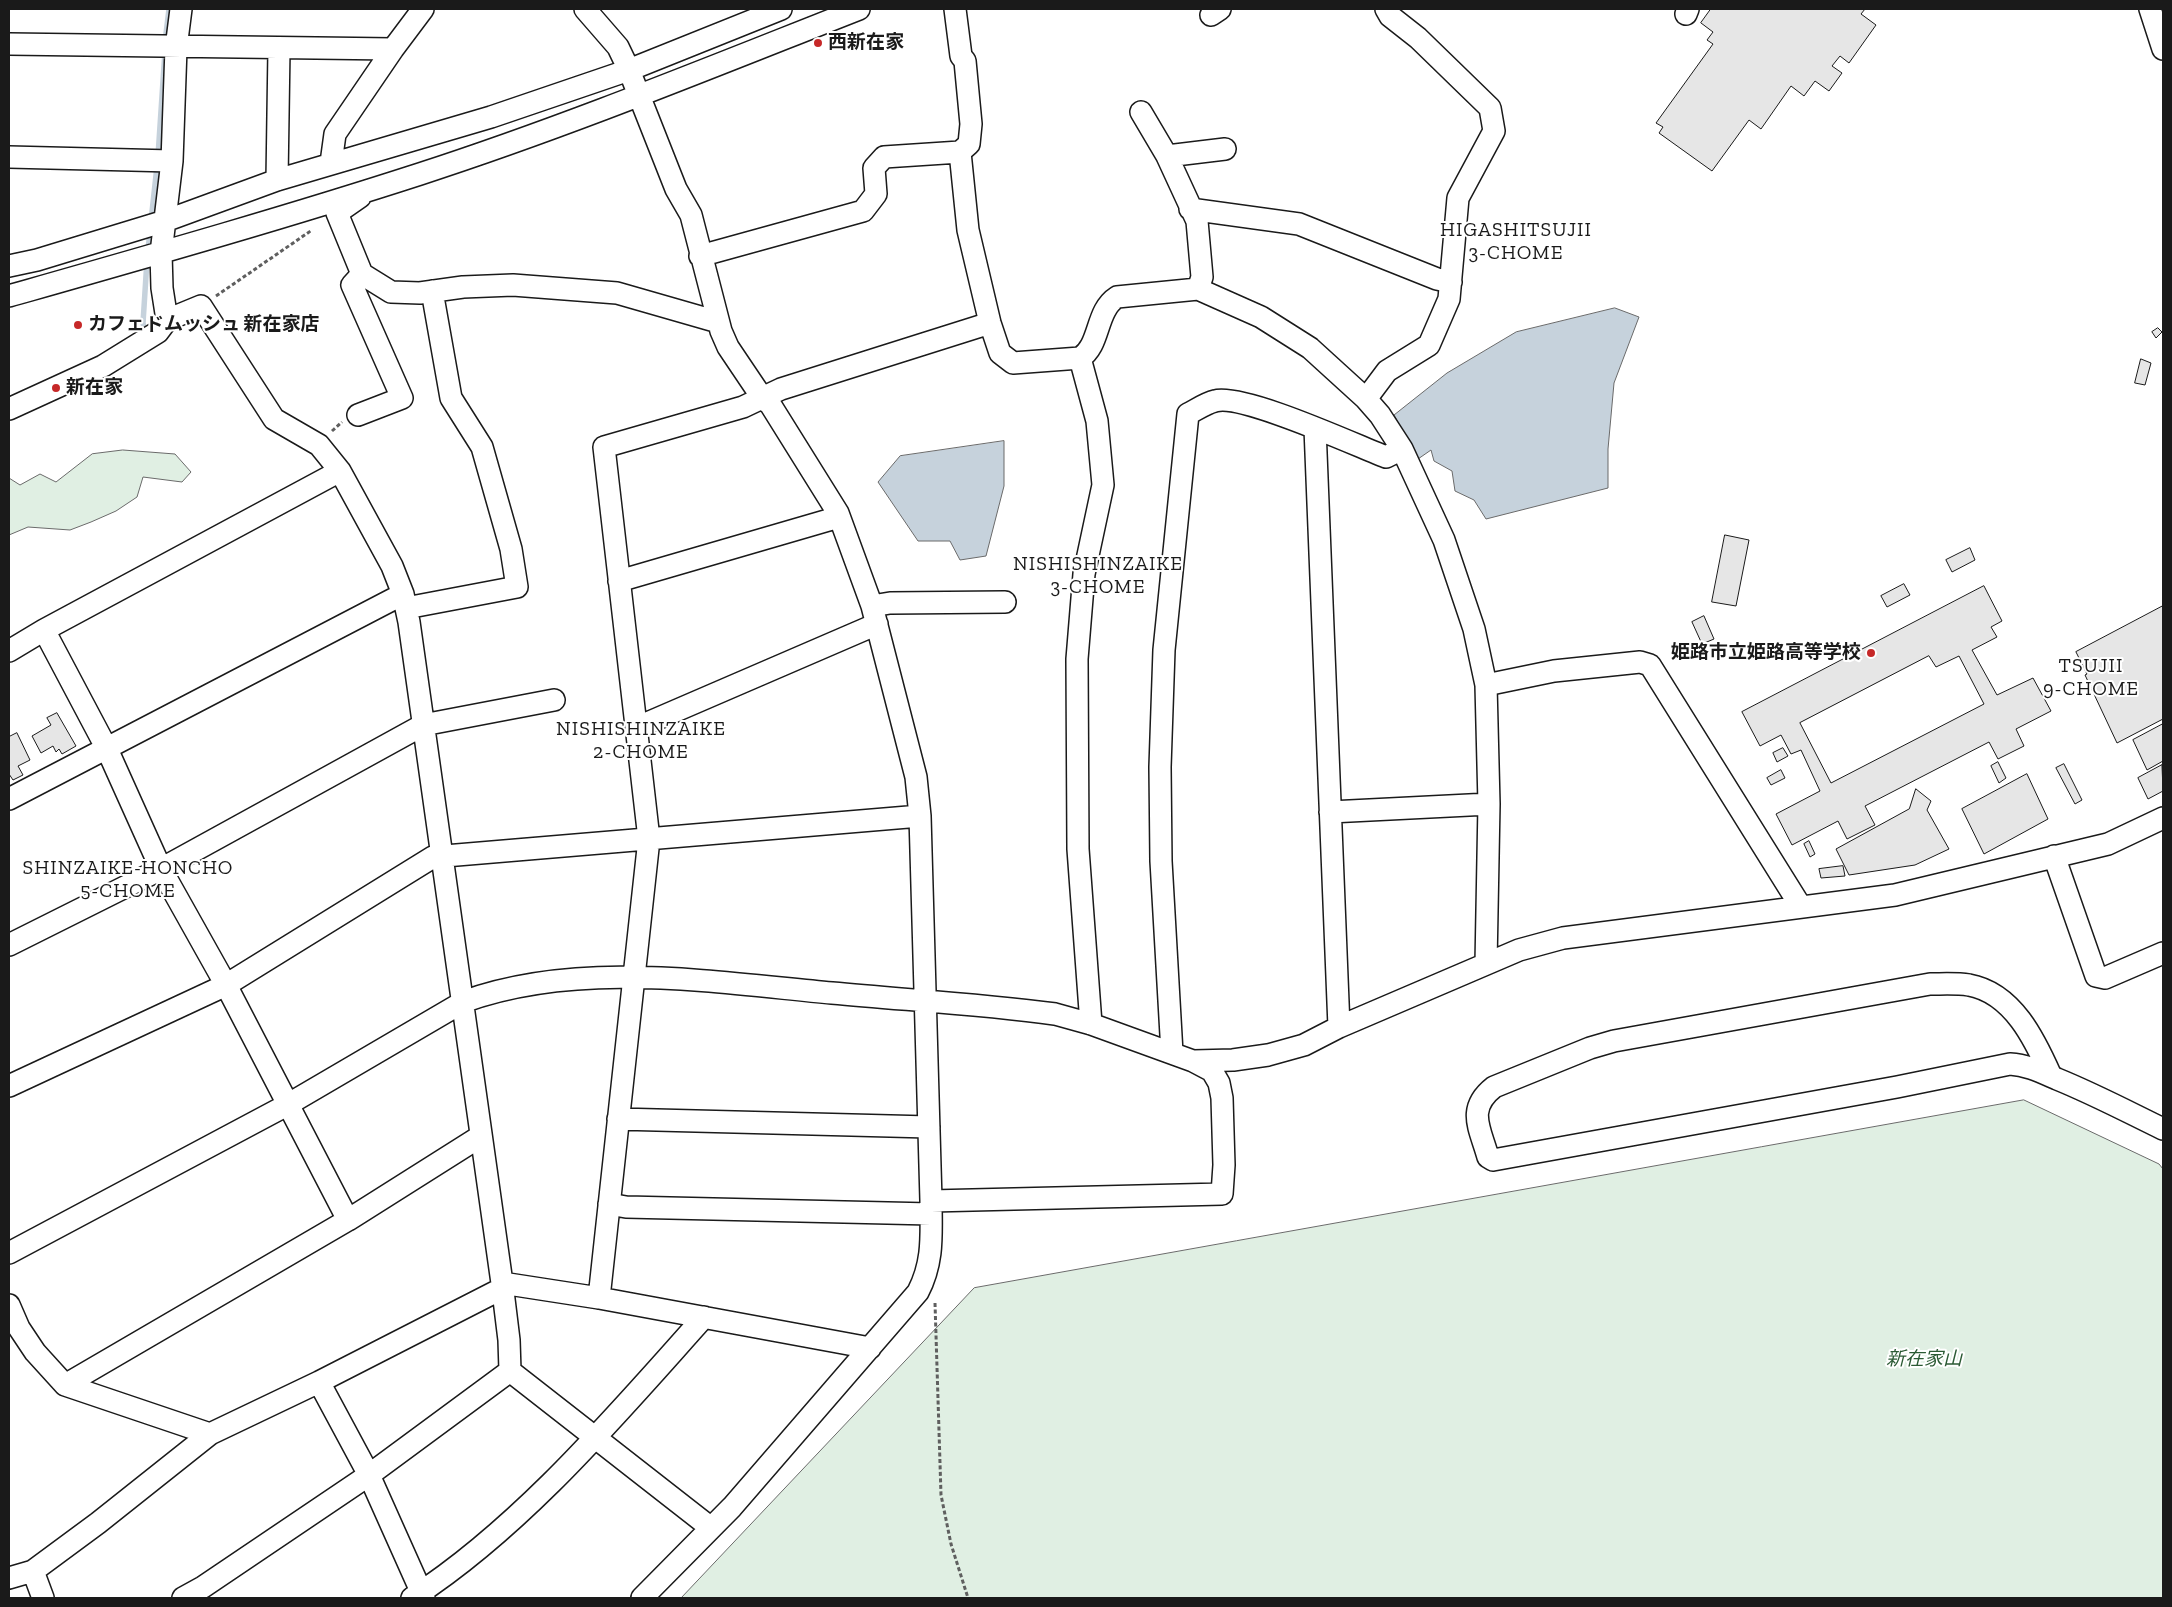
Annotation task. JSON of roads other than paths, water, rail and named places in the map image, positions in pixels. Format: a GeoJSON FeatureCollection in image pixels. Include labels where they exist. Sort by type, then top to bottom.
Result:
{"type":"FeatureCollection","features":[{"type":"Feature","properties":{"kind":"street"},"geometry":{"type":"LineString","coordinates":[[167,320],[162,288],[161,253],[172,160],[168,48],[180,9]]}},
{"type":"Feature","properties":{"kind":"street"},"geometry":{"type":"LineString","coordinates":[[331,163],[336,134],[388,49],[423,9]]}},
{"type":"Feature","properties":{"kind":"street"},"geometry":{"type":"LineString","coordinates":[[585,9],[618,47],[676,189],[691,215],[706,254],[718,322],[728,346],[772,394]]}},
{"type":"Feature","properties":{"kind":"street"},"geometry":{"type":"LineString","coordinates":[[9,266],[37,260],[165,221],[278,180],[429,136],[629,70],[781,9]]}},
{"type":"Feature","properties":{"kind":"street"},"geometry":{"type":"LineString","coordinates":[[9,296],[161,253],[471,156],[639,95],[859,9]]}},
{"type":"Feature","properties":{"kind":"street"},"geometry":{"type":"LineString","coordinates":[[706,254],[863,211],[876,194],[874,168],[884,157],[954,152],[969,144],[971,124],[965,61],[961,56],[956,9]]}},
{"type":"Feature","properties":{"kind":"street"},"geometry":{"type":"LineString","coordinates":[[1366,399],[1388,371],[1429,345],[1449,299],[1458,198],[1494,131],[1490,108],[1418,38],[1390,16],[1386,9]]}},
{"type":"Feature","properties":{"kind":"street"},"geometry":{"type":"LineString","coordinates":[[2155,13],[2163,49]]}},
{"type":"Feature","properties":{"kind":"street"},"geometry":{"type":"LineString","coordinates":[[9,44],[168,48],[388,49]]}},
{"type":"Feature","properties":{"kind":"street"},"geometry":{"type":"LineString","coordinates":[[278,49],[278,180]]}},
{"type":"Feature","properties":{"kind":"street"},"geometry":{"type":"LineString","coordinates":[[1141,112],[1167,156],[1197,221],[1202,277],[1198,289]]}},
{"type":"Feature","properties":{"kind":"street"},"geometry":{"type":"LineString","coordinates":[[1167,156],[1225,148]]}},
{"type":"Feature","properties":{"kind":"street"},"geometry":{"type":"LineString","coordinates":[[954,152],[984,325],[1000,353],[1013,363],[1080,358],[1088,353],[1108,303],[1116,297],[1198,289],[1261,317],[1310,348],[1366,399],[1380,415],[1402,449],[1444,540],[1474,629],[1486,685],[1489,804],[1486,964]]}},
{"type":"Feature","properties":{"kind":"street"},"geometry":{"type":"LineString","coordinates":[[9,157],[172,160]]}},
{"type":"Feature","properties":{"kind":"street"},"geometry":{"type":"LineString","coordinates":[[373,188],[337,213],[362,274],[391,292],[420,293],[513,285],[617,293],[718,322]]}},
{"type":"Feature","properties":{"kind":"street"},"geometry":{"type":"LineString","coordinates":[[1190,209],[1299,224],[1437,279],[1451,282]]}},
{"type":"Feature","properties":{"kind":"street"},"geometry":{"type":"LineString","coordinates":[[358,415],[402,398],[352,285],[362,274]]}},
{"type":"Feature","properties":{"kind":"street"},"geometry":{"type":"LineString","coordinates":[[9,799],[404,601],[517,587],[512,549],[482,447],[451,398],[432,291]]}},
{"type":"Feature","properties":{"kind":"street"},"geometry":{"type":"LineString","coordinates":[[9,409],[103,366],[158,332],[167,320],[201,306],[274,419],[319,445],[340,471],[392,566],[404,601],[442,856],[502,1286],[509,1340],[510,1371]]}},
{"type":"Feature","properties":{"kind":"street"},"geometry":{"type":"LineString","coordinates":[[599,1298],[649,839],[604,447],[743,407],[772,394],[984,325]]}},
{"type":"Feature","properties":{"kind":"street"},"geometry":{"type":"LineString","coordinates":[[1080,358],[1097,421],[1103,484],[1084,574],[1077,659],[1078,849],[1083,940],[1091,1024]]}},
{"type":"Feature","properties":{"kind":"street"},"geometry":{"type":"LineString","coordinates":[[642,1598],[738,1500],[918,1292],[926,1276],[930,1260],[931,1208],[926,1002],[920,816],[916,777],[875,615],[839,517],[770,404],[772,394]]}},
{"type":"Feature","properties":{"kind":"street"},"geometry":{"type":"LineString","coordinates":[[1172,1053],[1160,861],[1160,767],[1164,650],[1188,414],[1216,400],[1239,401],[1386,457],[1402,449]]}},
{"type":"Feature","properties":{"kind":"street"},"geometry":{"type":"LineString","coordinates":[[1314,428],[1339,1027]]}},
{"type":"Feature","properties":{"kind":"street"},"geometry":{"type":"LineString","coordinates":[[9,651],[44,630],[340,471]]}},
{"type":"Feature","properties":{"kind":"street"},"geometry":{"type":"LineString","coordinates":[[620,581],[839,517]]}},
{"type":"Feature","properties":{"kind":"street"},"geometry":{"type":"LineString","coordinates":[[636,728],[875,615],[1006,602]]}},
{"type":"Feature","properties":{"kind":"street"},"geometry":{"type":"LineString","coordinates":[[44,630],[107,749],[160,869],[226,985],[348,1220]]}},
{"type":"Feature","properties":{"kind":"street"},"geometry":{"type":"LineString","coordinates":[[1486,685],[1554,671],[1640,662],[1650,665],[1801,907]]}},
{"type":"Feature","properties":{"kind":"street"},"geometry":{"type":"LineString","coordinates":[[9,945],[160,869],[422,725],[554,700]]}},
{"type":"Feature","properties":{"kind":"street"},"geometry":{"type":"LineString","coordinates":[[1330,812],[1489,804]]}},
{"type":"Feature","properties":{"kind":"street"},"geometry":{"type":"LineString","coordinates":[[9,1086],[226,985],[433,857],[920,816]]}},
{"type":"Feature","properties":{"kind":"street"},"geometry":{"type":"LineString","coordinates":[[1193,1060],[1232,1060],[1268,1056],[1304,1045],[1339,1027],[1519,950],[1563,938],[1896,894],[2108,844],[2163,818]]}},
{"type":"Feature","properties":{"kind":"street"},"geometry":{"type":"LineString","coordinates":[[2054,856],[2096,976],[2105,978],[2163,954]]}},
{"type":"Feature","properties":{"kind":"street"},"geometry":{"type":"LineString","coordinates":[[9,1253],[287,1105],[463,1002],[485,994],[537,983],[634,978],[736,984],[1046,1013],[1091,1024],[1193,1060],[1212,1071],[1219,1084],[1222,1098],[1224,1165],[1222,1194],[931,1208],[626,1207],[609,1204]]}},
{"type":"Feature","properties":{"kind":"street"},"geometry":{"type":"LineString","coordinates":[[2051,1076],[2039,1048],[2012,1009],[1998,998],[1985,990],[1968,985],[1930,984],[1614,1041],[1590,1048],[1494,1087],[1482,1096],[1478,1106],[1478,1121],[1488,1157],[1493,1160],[1897,1087],[2010,1064],[2023,1065],[2089,1092],[2163,1129]]}},
{"type":"Feature","properties":{"kind":"street"},"geometry":{"type":"LineString","coordinates":[[618,1119],[929,1127]]}},
{"type":"Feature","properties":{"kind":"street"},"geometry":{"type":"LineString","coordinates":[[66,1385],[348,1220],[481,1136]]}},
{"type":"Feature","properties":{"kind":"street"},"geometry":{"type":"LineString","coordinates":[[9,1578],[33,1571],[98,1523],[210,1434],[319,1382],[502,1286],[599,1298],[870,1348]]}},
{"type":"Feature","properties":{"kind":"street"},"geometry":{"type":"LineString","coordinates":[[9,1305],[19,1328],[35,1352],[66,1385],[210,1434]]}},
{"type":"Feature","properties":{"kind":"street"},"geometry":{"type":"LineString","coordinates":[[319,1382],[369,1475],[419,1596],[515,1516],[596,1438],[704,1317]]}},
{"type":"Feature","properties":{"kind":"street"},"geometry":{"type":"LineString","coordinates":[[510,1371],[711,1528]]}},
{"type":"Feature","properties":{"kind":"street"},"geometry":{"type":"LineString","coordinates":[[183,1598],[205,1593],[510,1371]]}},
{"type":"Feature","properties":{"kind":"street"},"geometry":{"type":"LineString","coordinates":[[33,1571],[43,1598]]}},
{"type":"Feature","properties":{"kind":"waterway"},"geometry":{"type":"LineString","coordinates":[[165,42],[169,9]]}},
{"type":"Feature","properties":{"kind":"waterway"},"geometry":{"type":"LineString","coordinates":[[158,156],[165,51]]}},
{"type":"Feature","properties":{"kind":"waterway"},"geometry":{"type":"LineString","coordinates":[[151,221],[157,166]]}},
{"type":"Feature","properties":{"kind":"waterway"},"geometry":{"type":"LineString","coordinates":[[148,251],[150,230]]}},
{"type":"Feature","properties":{"kind":"waterway"},"geometry":{"type":"LineString","coordinates":[[144,328],[147,260]]}},
{"type":"Feature","properties":{"kind":"place","name":"西新在家"},"geometry":{"type":"Point","coordinates":[818,43]}},
{"type":"Feature","properties":{"kind":"place","name":"カフェドムッシュ 新在家店"},"geometry":{"type":"Point","coordinates":[78,325]}},
{"type":"Feature","properties":{"kind":"place","name":"新在家"},"geometry":{"type":"Point","coordinates":[56,388]}},
{"type":"Feature","properties":{"kind":"place","name":"姫路市立姫路高等学校"},"geometry":{"type":"Point","coordinates":[1871,653]}},
{"type":"Feature","properties":{"kind":"district","name":"HIGASHITSUJII 3-CHOME"},"geometry":{"type":"Point","coordinates":[1516,242]}},
{"type":"Feature","properties":{"kind":"district","name":"NISHISHINZAIKE 3-CHOME"},"geometry":{"type":"Point","coordinates":[1098,576]}},
{"type":"Feature","properties":{"kind":"district","name":"TSUJII 9-CHOME"},"geometry":{"type":"Point","coordinates":[2091,678]}},
{"type":"Feature","properties":{"kind":"district","name":"NISHISHINZAIKE 2-CHOME"},"geometry":{"type":"Point","coordinates":[641,740]}},
{"type":"Feature","properties":{"kind":"district","name":"SHINZAIKE-HONCHO 5-CHOME"},"geometry":{"type":"Point","coordinates":[128,880]}},
{"type":"Feature","properties":{"kind":"park label","name":"新在家山"},"geometry":{"type":"Point","coordinates":[1924,1360]}}]}
